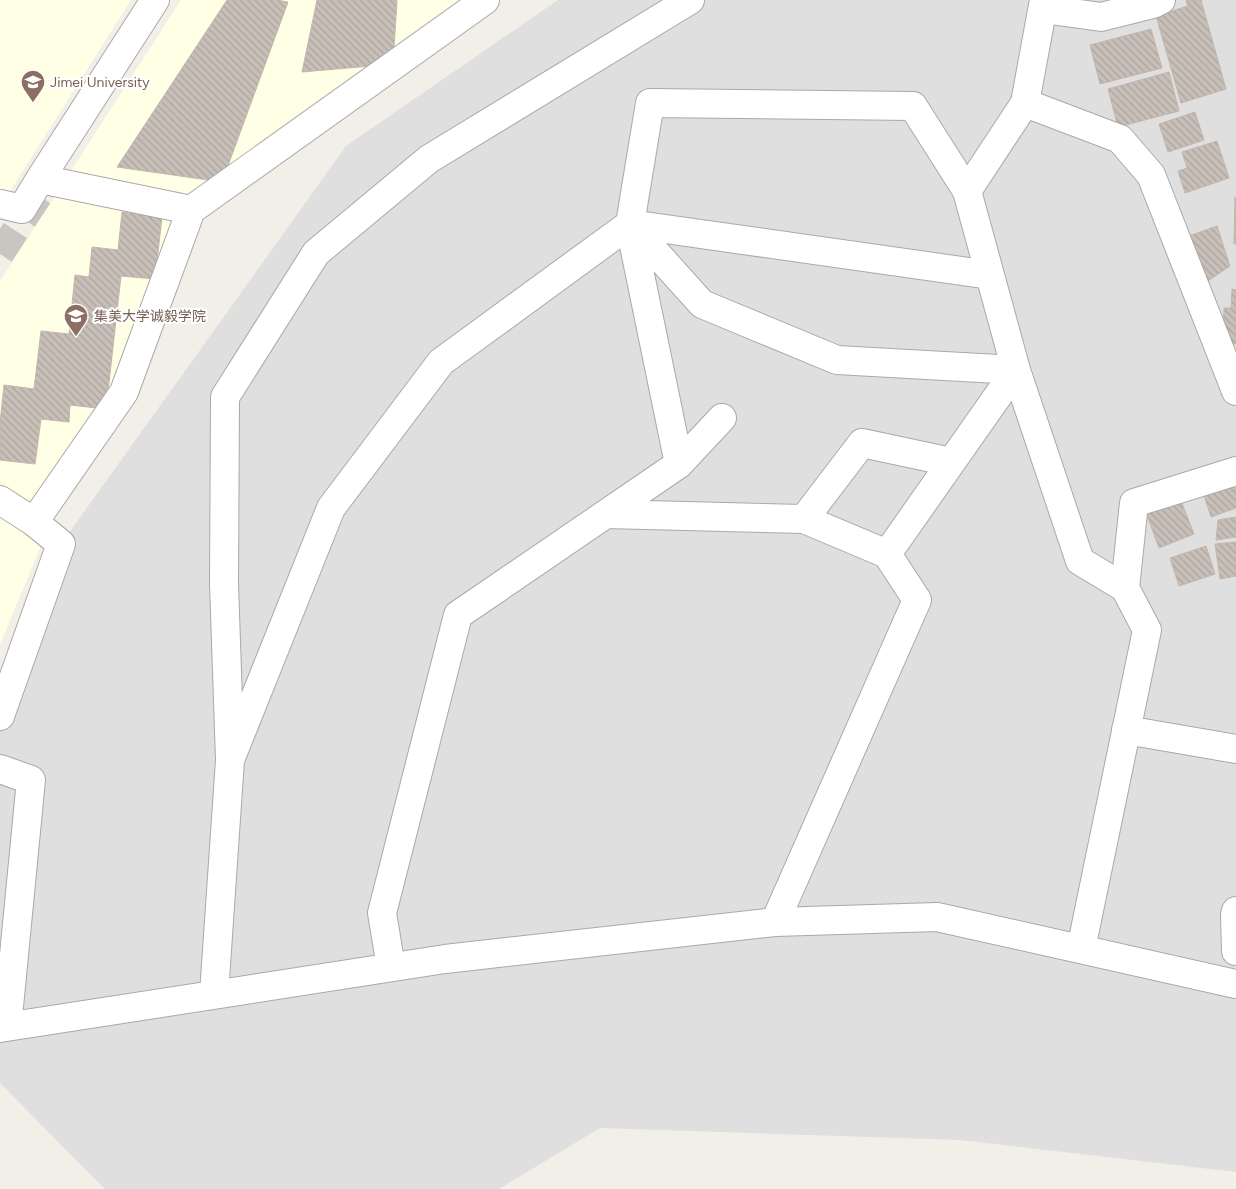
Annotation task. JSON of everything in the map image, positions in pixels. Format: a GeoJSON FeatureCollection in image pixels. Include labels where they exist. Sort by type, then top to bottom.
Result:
{"type":"FeatureCollection","features":[{"type":"Feature","properties":{"kind":"street"},"geometry":{"type":"LineString","coordinates":[[0,204],[22,209],[156,0]]}},
{"type":"Feature","properties":{"kind":"street"},"geometry":{"type":"LineString","coordinates":[[34,522],[124,392],[192,210],[485,0]]}},
{"type":"Feature","properties":{"kind":"street"},"geometry":{"type":"LineString","coordinates":[[214,994],[230,760],[224,583],[225,397],[316,253],[429,159],[690,0]]}},
{"type":"Feature","properties":{"kind":"street"},"geometry":{"type":"LineString","coordinates":[[967,191],[1024,103],[1044,4],[1101,17],[1153,4],[1161,0]]}},
{"type":"Feature","properties":{"kind":"street"},"geometry":{"type":"LineString","coordinates":[[679,464],[630,224],[650,103],[914,106],[967,191],[1016,370],[1080,562],[1125,588]]}},
{"type":"Feature","properties":{"kind":"street"},"geometry":{"type":"LineString","coordinates":[[1024,103],[1120,139],[1151,175],[1236,391]]}},
{"type":"Feature","properties":{"kind":"street"},"geometry":{"type":"LineString","coordinates":[[40,179],[192,210]]}},
{"type":"Feature","properties":{"kind":"street"},"geometry":{"type":"LineString","coordinates":[[230,760],[331,508],[441,362],[630,224],[990,275]]}},
{"type":"Feature","properties":{"kind":"street"},"geometry":{"type":"LineString","coordinates":[[630,224],[702,304],[837,360],[1016,370]]}},
{"type":"Feature","properties":{"kind":"street"},"geometry":{"type":"LineString","coordinates":[[887,554],[1016,370]]}},
{"type":"Feature","properties":{"kind":"street"},"geometry":{"type":"LineString","coordinates":[[392,967],[382,913],[458,615],[679,464],[722,418]]}},
{"type":"Feature","properties":{"kind":"street"},"geometry":{"type":"LineString","coordinates":[[804,519],[862,444],[951,462]]}},
{"type":"Feature","properties":{"kind":"street"},"geometry":{"type":"LineString","coordinates":[[1081,949],[1146,630],[1125,588],[1134,503],[1236,471]]}},
{"type":"Feature","properties":{"kind":"street"},"geometry":{"type":"LineString","coordinates":[[0,500],[34,522],[61,544],[0,716]]}},
{"type":"Feature","properties":{"kind":"street"},"geometry":{"type":"LineString","coordinates":[[606,514],[804,519],[887,554],[917,600],[776,922]]}},
{"type":"Feature","properties":{"kind":"street"},"geometry":{"type":"LineString","coordinates":[[1126,730],[1236,749]]}},
{"type":"Feature","properties":{"kind":"street"},"geometry":{"type":"LineString","coordinates":[[0,769],[31,780],[4,1027],[454,958],[776,922],[938,917],[1236,984]]}},
{"type":"Feature","properties":{"kind":"street"},"geometry":{"type":"LineString","coordinates":[[1236,911],[1236,951]]}},
{"type":"Feature","properties":{"kind":"shaded area","name":"Jimei University"},"geometry":{"type":"Polygon","coordinates":[[[0,0],[131,0],[0,207],[0,0]]]}},
{"type":"Feature","properties":{"kind":"shaded area","name":"集美大学诚毅学院"},"geometry":{"type":"Polygon","coordinates":[[[181,0],[488,0],[208,210],[127,394],[59,503],[0,644],[0,281],[181,0]]]}},
{"type":"Feature","properties":{"kind":"shaded area"},"geometry":{"type":"Polygon","coordinates":[[[558,0],[1236,0],[1236,1172],[960,1140],[600,1128],[499,1189],[105,1189],[0,1083],[0,716],[61,544],[346,146],[558,0]]]}},
{"type":"Feature","properties":{"kind":"building"},"geometry":{"type":"Polygon","coordinates":[[[227,0],[277,0],[288,2],[222,182],[117,167],[227,0]]]}},
{"type":"Feature","properties":{"kind":"building"},"geometry":{"type":"Polygon","coordinates":[[[317,0],[397,0],[393,64],[302,72],[317,0]]]}},
{"type":"Feature","properties":{"kind":"building"},"geometry":{"type":"Polygon","coordinates":[[[1186,0],[1201,0],[1226,89],[1181,103],[1156,16],[1188,6],[1186,0]]]}},
{"type":"Feature","properties":{"kind":"building"},"geometry":{"type":"Polygon","coordinates":[[[1151,29],[1162,68],[1100,84],[1090,45],[1151,29]]]}},
{"type":"Feature","properties":{"kind":"building"},"geometry":{"type":"Polygon","coordinates":[[[1169,72],[1179,111],[1118,127],[1108,89],[1169,72]]]}},
{"type":"Feature","properties":{"kind":"building"},"geometry":{"type":"Polygon","coordinates":[[[1195,112],[1204,140],[1168,152],[1159,124],[1195,112]]]}},
{"type":"Feature","properties":{"kind":"building"},"geometry":{"type":"Polygon","coordinates":[[[1217,141],[1229,178],[1185,193],[1178,171],[1187,168],[1182,152],[1217,141]]]}},
{"type":"Feature","properties":{"kind":"building"},"geometry":{"type":"Polygon","coordinates":[[[1235,197],[1236,244],[1234,244],[1235,197]]]}},
{"type":"Feature","properties":{"kind":"building"},"geometry":{"type":"Polygon","coordinates":[[[122,212],[162,217],[155,279],[121,276],[106,409],[70,405],[69,422],[41,419],[35,464],[0,460],[0,423],[4,385],[34,389],[41,331],[69,334],[75,275],[89,277],[92,247],[118,250],[122,212]]]}},
{"type":"Feature","properties":{"kind":"building"},"geometry":{"type":"Polygon","coordinates":[[[1217,226],[1230,266],[1199,287],[1183,238],[1217,226]]]}},
{"type":"Feature","properties":{"kind":"building"},"geometry":{"type":"Polygon","coordinates":[[[1232,289],[1236,290],[1236,344],[1223,343],[1224,308],[1231,308],[1232,289]]]}},
{"type":"Feature","properties":{"kind":"building"},"geometry":{"type":"Polygon","coordinates":[[[1236,477],[1236,508],[1211,517],[1202,489],[1236,477]]]}},
{"type":"Feature","properties":{"kind":"building"},"geometry":{"type":"Polygon","coordinates":[[[1179,496],[1194,534],[1159,548],[1145,510],[1179,496]]]}},
{"type":"Feature","properties":{"kind":"building"},"geometry":{"type":"Polygon","coordinates":[[[1236,517],[1236,537],[1216,540],[1218,520],[1236,517]]]}},
{"type":"Feature","properties":{"kind":"building"},"geometry":{"type":"Polygon","coordinates":[[[1236,542],[1236,576],[1220,579],[1215,544],[1236,542]]]}},
{"type":"Feature","properties":{"kind":"building"},"geometry":{"type":"Polygon","coordinates":[[[1206,546],[1215,574],[1179,586],[1170,558],[1206,546]]]}},
{"type":"Feature","properties":{"kind":"tunnel"},"geometry":{"type":"LineString","coordinates":[[0,254],[41,192]]}},
{"type":"Feature","properties":{"kind":"place","name":"Jimei University"},"geometry":{"type":"Point","coordinates":[33,103]}},
{"type":"Feature","properties":{"kind":"place","name":"集美大学诚毅学院"},"geometry":{"type":"Point","coordinates":[76,337]}}]}
